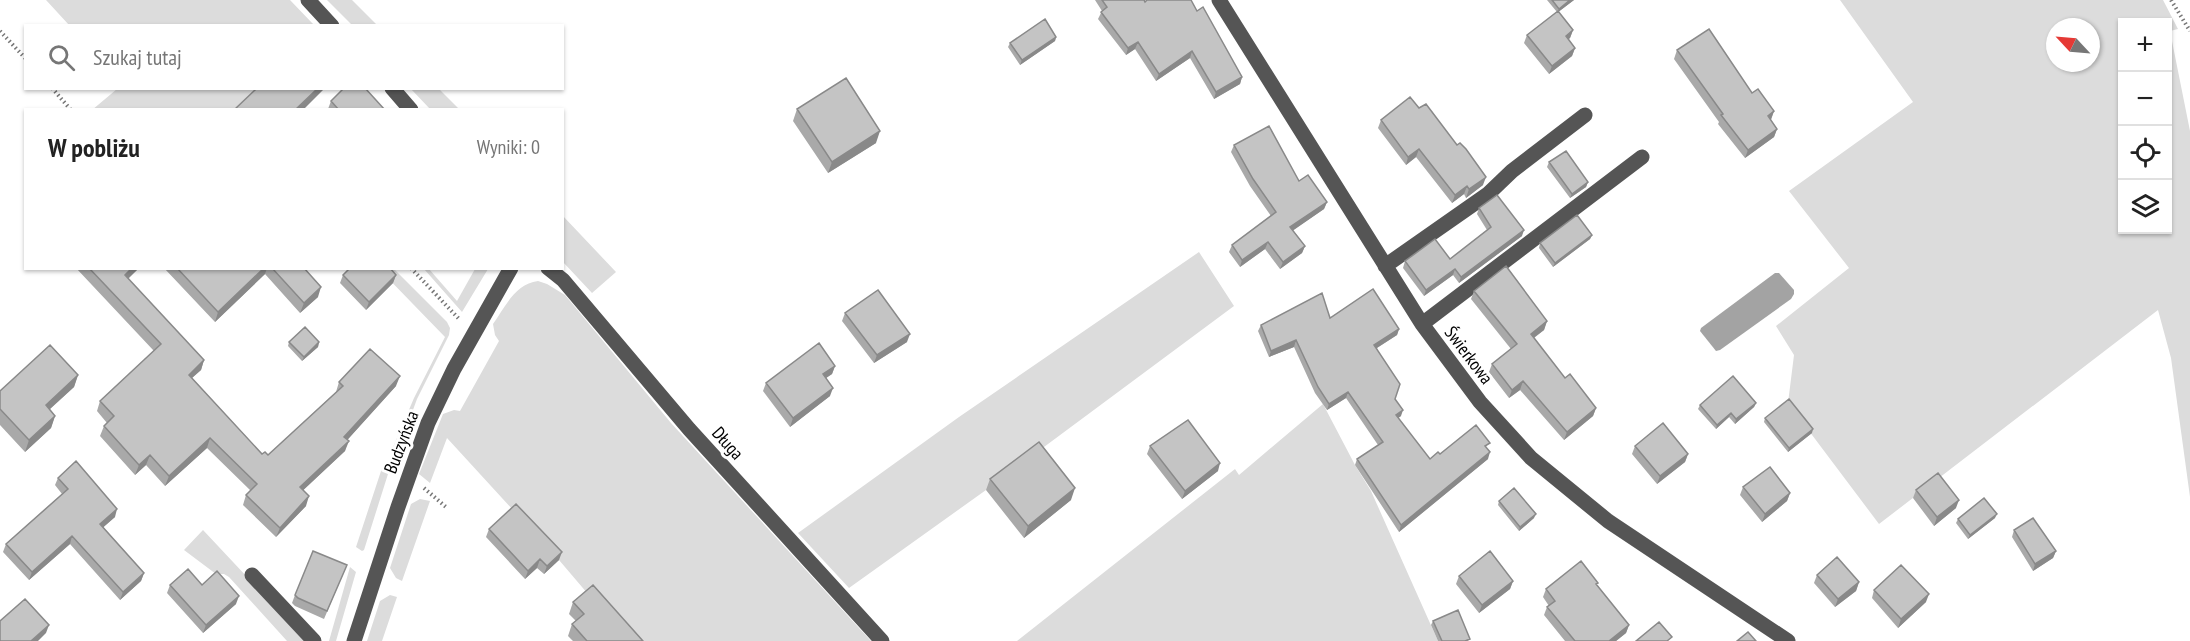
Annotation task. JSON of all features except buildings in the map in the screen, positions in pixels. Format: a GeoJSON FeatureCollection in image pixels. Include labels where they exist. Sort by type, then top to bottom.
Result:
{"type":"FeatureCollection","features":[{"type":"Feature","properties":{"kind":"street"},"geometry":{"type":"LineString","coordinates":[[308,0],[330,24]]}},
{"type":"Feature","properties":{"kind":"street","name":"Świerkowa"},"geometry":{"type":"LineString","coordinates":[[1219,0],[1422,324],[1480,402],[1531,458],[1608,521],[1788,641]]}},
{"type":"Feature","properties":{"kind":"street"},"geometry":{"type":"LineString","coordinates":[[394,90],[409,108]]}},
{"type":"Feature","properties":{"kind":"street"},"geometry":{"type":"LineString","coordinates":[[1385,266],[1488,194],[1512,171],[1585,115]]}},
{"type":"Feature","properties":{"kind":"street"},"geometry":{"type":"LineString","coordinates":[[1422,324],[1642,157]]}},
{"type":"Feature","properties":{"kind":"street","name":"Budzyńska"},"geometry":{"type":"LineString","coordinates":[[354,641],[428,423],[454,369],[510,270]]}},
{"type":"Feature","properties":{"kind":"street","name":"Długa"},"geometry":{"type":"LineString","coordinates":[[550,270],[563,280],[689,429],[882,641]]}},
{"type":"Feature","properties":{"kind":"street"},"geometry":{"type":"LineString","coordinates":[[252,575],[314,641]]}},
{"type":"Feature","properties":{"kind":"path"},"geometry":{"type":"LineString","coordinates":[[2171,0],[2190,31]]}},
{"type":"Feature","properties":{"kind":"path"},"geometry":{"type":"LineString","coordinates":[[0,31],[24,57]]}},
{"type":"Feature","properties":{"kind":"path"},"geometry":{"type":"LineString","coordinates":[[54,90],[69,108]]}},
{"type":"Feature","properties":{"kind":"path"},"geometry":{"type":"LineString","coordinates":[[413,270],[474,333]]}},
{"type":"Feature","properties":{"kind":"shaded area"},"geometry":{"type":"Polygon","coordinates":[[[46,0],[290,0],[313,24],[68,24],[46,0]]]}},
{"type":"Feature","properties":{"kind":"shaded area"},"geometry":{"type":"Polygon","coordinates":[[[327,0],[352,0],[376,24],[351,24],[327,0]]]}},
{"type":"Feature","properties":{"kind":"shaded area"},"geometry":{"type":"Polygon","coordinates":[[[1840,0],[2163,0],[2178,29],[2172,30],[2172,18],[2118,18],[2118,234],[2172,234],[2172,41],[2190,131],[2190,497],[2171,358],[2158,310],[1879,524],[1788,403],[1794,355],[1776,326],[1849,268],[1789,191],[1913,102],[1840,0]]]}},
{"type":"Feature","properties":{"kind":"shaded area"},"geometry":{"type":"Polygon","coordinates":[[[116,90],[263,90],[242,108],[94,108],[116,90]]]}},
{"type":"Feature","properties":{"kind":"shaded area"},"geometry":{"type":"Polygon","coordinates":[[[412,90],[440,90],[458,108],[429,108],[412,90]]]}},
{"type":"Feature","properties":{"kind":"shaded area"},"geometry":{"type":"Polygon","coordinates":[[[564,217],[616,272],[592,293],[564,263],[564,217]]]}},
{"type":"Feature","properties":{"kind":"shaded area"},"geometry":{"type":"Polygon","coordinates":[[[1199,252],[1234,306],[986,490],[849,588],[798,533],[959,417],[1199,252]]]}},
{"type":"Feature","properties":{"kind":"shaded area"},"geometry":{"type":"Polygon","coordinates":[[[380,270],[395,270],[447,322],[450,328],[449,335],[417,399],[396,456],[391,452],[414,398],[445,337],[380,270]]]}},
{"type":"Feature","properties":{"kind":"shaded area"},"geometry":{"type":"Polygon","coordinates":[[[425,270],[430,270],[457,301],[474,270],[487,270],[462,312],[425,270]]]}},
{"type":"Feature","properties":{"kind":"shaded area"},"geometry":{"type":"Polygon","coordinates":[[[1775,273],[1779,273],[1794,290],[1791,299],[1716,351],[1700,331],[1701,328],[1775,273]]]}},
{"type":"Feature","properties":{"kind":"shaded area"},"geometry":{"type":"Polygon","coordinates":[[[538,281],[565,295],[671,423],[871,641],[628,641],[559,560],[447,438],[430,483],[419,474],[443,414],[454,410],[460,411],[499,341],[493,324],[517,291],[538,281]]]}},
{"type":"Feature","properties":{"kind":"shaded area"},"geometry":{"type":"Polygon","coordinates":[[[1323,404],[1371,491],[1438,641],[1017,641],[1235,469],[1239,475],[1323,404]]]}},
{"type":"Feature","properties":{"kind":"shaded area"},"geometry":{"type":"Polygon","coordinates":[[[382,468],[388,474],[362,551],[356,547],[382,468]]]}},
{"type":"Feature","properties":{"kind":"shaded area"},"geometry":{"type":"Polygon","coordinates":[[[420,499],[430,501],[402,581],[396,578],[390,568],[411,504],[420,499]]]}},
{"type":"Feature","properties":{"kind":"shaded area"},"geometry":{"type":"Polygon","coordinates":[[[203,530],[307,641],[287,641],[229,577],[216,574],[184,550],[203,530]]]}},
{"type":"Feature","properties":{"kind":"shaded area"},"geometry":{"type":"Polygon","coordinates":[[[350,567],[356,572],[336,641],[329,641],[350,567]]]}},
{"type":"Feature","properties":{"kind":"shaded area"},"geometry":{"type":"Polygon","coordinates":[[[390,595],[397,597],[382,641],[367,641],[380,601],[390,595]]]}}]}
